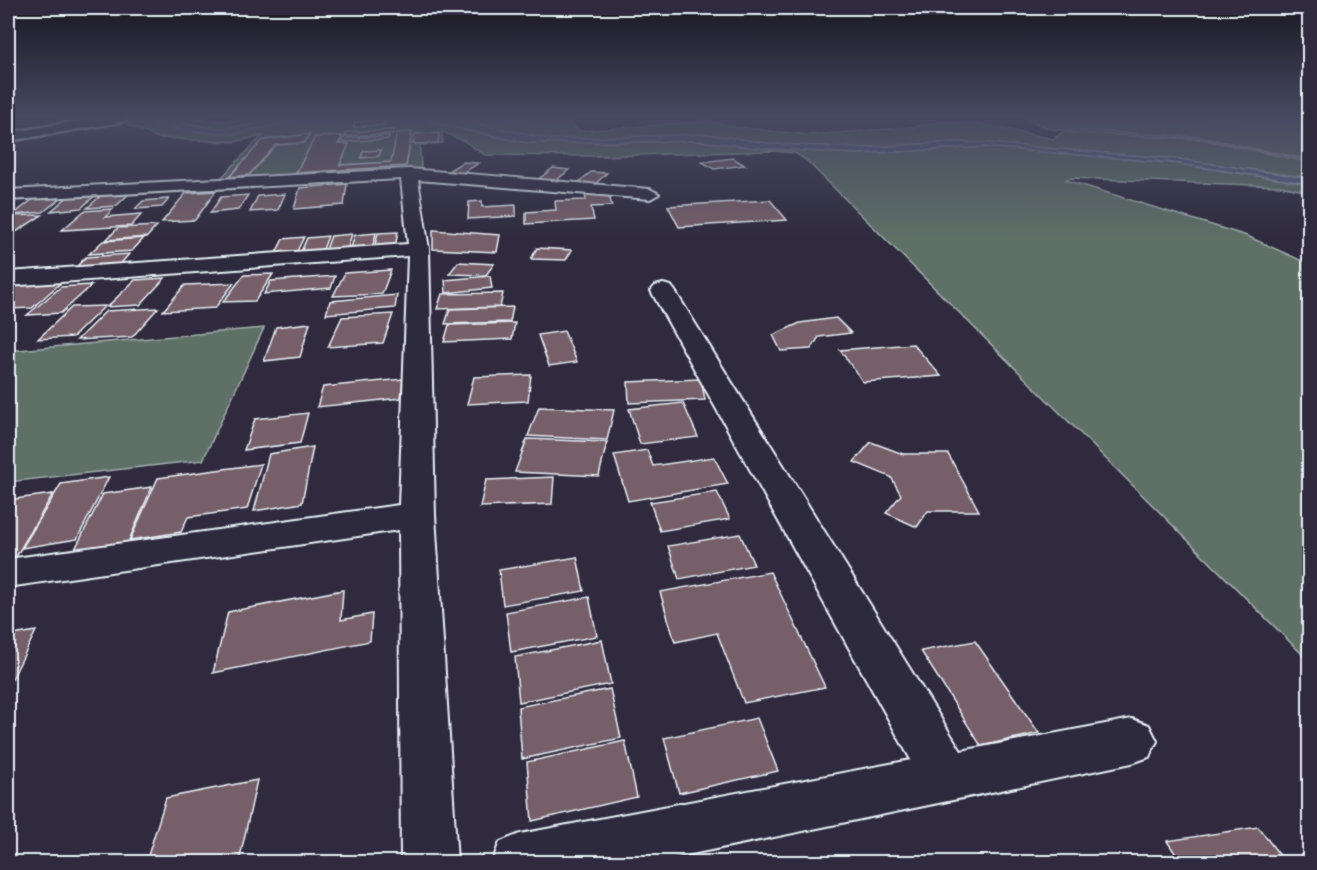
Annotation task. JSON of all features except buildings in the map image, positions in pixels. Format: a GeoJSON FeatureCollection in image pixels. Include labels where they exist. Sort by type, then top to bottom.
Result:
{"type":"FeatureCollection","features":[{"type":"Feature","properties":{"kind":"street"},"geometry":{"type":"LineString","coordinates":[[8,195],[409,174],[650,194]]}},
{"type":"Feature","properties":{"kind":"street"},"geometry":{"type":"LineString","coordinates":[[409,174],[419,249],[417,515],[429,862]]}},
{"type":"Feature","properties":{"kind":"street"},"geometry":{"type":"LineString","coordinates":[[8,279],[419,249]]}},
{"type":"Feature","properties":{"kind":"street"},"geometry":{"type":"LineString","coordinates":[[663,291],[948,777]]}},
{"type":"Feature","properties":{"kind":"street"},"geometry":{"type":"LineString","coordinates":[[8,573],[417,515]]}},
{"type":"Feature","properties":{"kind":"street"},"geometry":{"type":"LineString","coordinates":[[520,862],[1132,741]]}},
{"type":"Feature","properties":{"kind":"green space"},"geometry":{"type":"Polygon","coordinates":[[[240,159],[421,159],[421,168],[220,179],[240,159]]]}},
{"type":"Feature","properties":{"kind":"green space"},"geometry":{"type":"Polygon","coordinates":[[[804,159],[1122,159],[1174,163],[1309,184],[1309,192],[1280,186],[1070,178],[1066,180],[1247,236],[1309,264],[1309,661],[804,159]]]}},
{"type":"Feature","properties":{"kind":"green space"},"geometry":{"type":"Polygon","coordinates":[[[1173,159],[1293,159],[1309,162],[1309,178],[1173,159]]]}},
{"type":"Feature","properties":{"kind":"green space"},"geometry":{"type":"Polygon","coordinates":[[[264,328],[203,460],[8,482],[8,351],[264,328]]]}},
{"type":"Feature","properties":{"kind":"water"},"geometry":{"type":"Polygon","coordinates":[[[1122,159],[1178,159],[1309,178],[1309,184],[1174,163],[1122,159]]]}}]}
